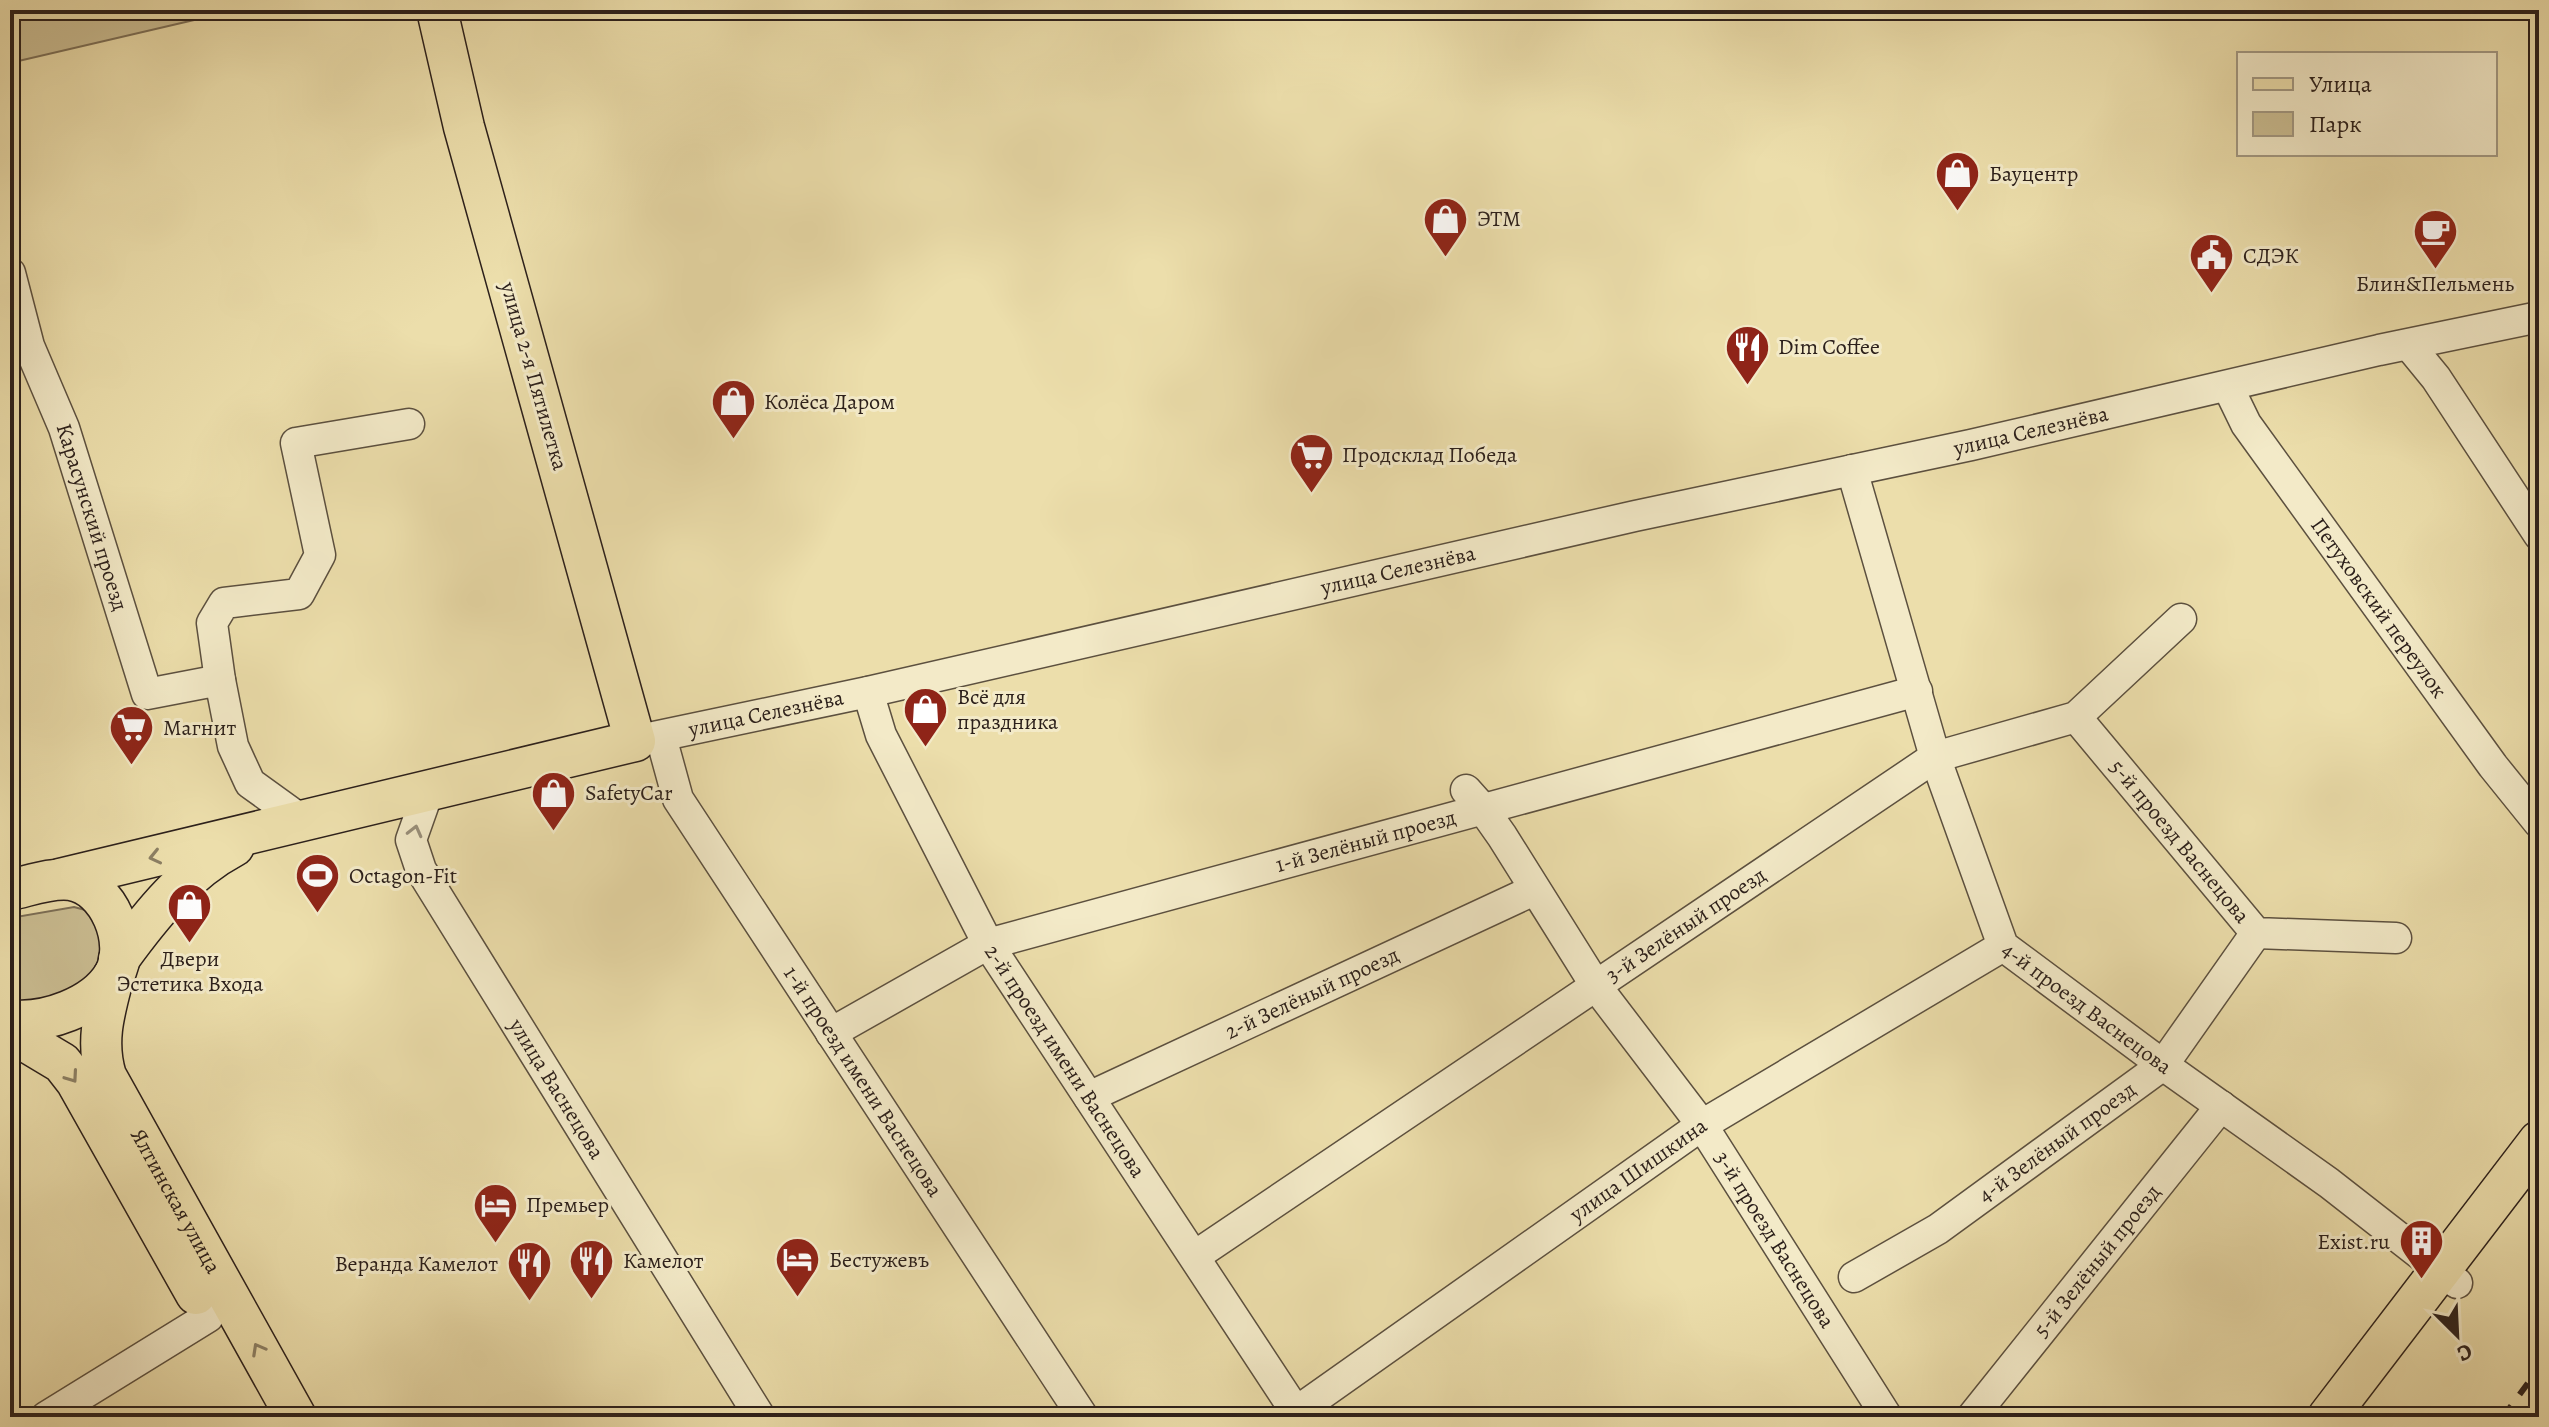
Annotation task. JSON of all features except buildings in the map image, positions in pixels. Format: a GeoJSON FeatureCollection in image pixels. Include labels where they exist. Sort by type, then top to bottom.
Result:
{"type":"FeatureCollection","features":[{"type":"Feature","properties":{"kind":"main road","name":"улица 2-я Пятилетка"},"geometry":{"type":"LineString","coordinates":[[437,10],[464,127],[648,739]]}},
{"type":"Feature","properties":{"kind":"main road","name":"улица Селезнёва"},"geometry":{"type":"LineString","coordinates":[[14,889],[648,739]]}},
{"type":"Feature","properties":{"kind":"main road","name":"улица Селезнёва"},"geometry":{"type":"LineString","coordinates":[[10,1020],[43,1019],[74,1008],[97,994],[173,891],[208,860],[258,832]]}},
{"type":"Feature","properties":{"kind":"main road"},"geometry":{"type":"LineString","coordinates":[[60,879],[83,884],[98,895],[111,911],[120,946],[116,967]]}},
{"type":"Feature","properties":{"kind":"main road","name":"Ялтинская улица"},"geometry":{"type":"LineString","coordinates":[[116,967],[100,1032],[99,1055],[106,1076],[296,1417]]}},
{"type":"Feature","properties":{"kind":"main road","name":"Ялтинская улица"},"geometry":{"type":"LineString","coordinates":[[10,1032],[62,1063],[76,1081],[265,1417]]}},
{"type":"Feature","properties":{"kind":"main road"},"geometry":{"type":"LineString","coordinates":[[2353,1417],[2539,1141]]}},
{"type":"Feature","properties":{"kind":"main road"},"geometry":{"type":"LineString","coordinates":[[2328,1417],[2539,1177]]}},
{"type":"Feature","properties":{"kind":"street","name":"Карасунский проезд"},"geometry":{"type":"LineString","coordinates":[[10,273],[29,346],[64,428],[147,694],[220,680]]}},
{"type":"Feature","properties":{"kind":"street","name":"улица Селезнёва"},"geometry":{"type":"LineString","coordinates":[[648,739],[868,692],[1589,526],[2539,317]]}},
{"type":"Feature","properties":{"kind":"street"},"geometry":{"type":"LineString","coordinates":[[2409,345],[2436,378],[2539,535]]}},
{"type":"Feature","properties":{"kind":"street","name":"Петуховский переулок"},"geometry":{"type":"LineString","coordinates":[[2228,387],[2246,424],[2493,766],[2539,823]]}},
{"type":"Feature","properties":{"kind":"street"},"geometry":{"type":"LineString","coordinates":[[304,822],[250,783],[233,746],[212,623],[224,603],[299,594],[320,555],[296,443],[409,424]]}},
{"type":"Feature","properties":{"kind":"street","name":"4-й проезд Васнецова"},"geometry":{"type":"LineString","coordinates":[[1852,470],[1935,757],[2003,946],[2329,1183],[2448,1277]]}},
{"type":"Feature","properties":{"kind":"street","name":"3-й Зелёный проезд"},"geometry":{"type":"LineString","coordinates":[[1195,1256],[1935,757],[2076,717],[2181,619]]}},
{"type":"Feature","properties":{"kind":"street","name":"1-й Зелёный проезд"},"geometry":{"type":"LineString","coordinates":[[831,1033],[988,944],[1474,799],[1917,691]]}},
{"type":"Feature","properties":{"kind":"street","name":"2-й проезд имени Васнецова"},"geometry":{"type":"LineString","coordinates":[[868,692],[881,735],[988,944],[1195,1256],[1292,1414]]}},
{"type":"Feature","properties":{"kind":"street","name":"5-й проезд Васнецова"},"geometry":{"type":"LineString","coordinates":[[2076,717],[2256,933],[2396,938]]}},
{"type":"Feature","properties":{"kind":"street","name":"1-й проезд имени Васнецова"},"geometry":{"type":"LineString","coordinates":[[648,739],[678,799],[1083,1417]]}},
{"type":"Feature","properties":{"kind":"street","name":"улица Васнецова"},"geometry":{"type":"LineString","coordinates":[[428,792],[411,840],[421,870],[752,1414]]}},
{"type":"Feature","properties":{"kind":"street","name":"3-й проезд Васнецова"},"geometry":{"type":"LineString","coordinates":[[1474,799],[1596,986],[1702,1125],[1887,1417]]}},
{"type":"Feature","properties":{"kind":"street","name":"2-й Зелёный проезд"},"geometry":{"type":"LineString","coordinates":[[1089,1097],[1534,890]]}},
{"type":"Feature","properties":{"kind":"street","name":"4-й Зелёный проезд"},"geometry":{"type":"LineString","coordinates":[[1854,1277],[1938,1229],[2163,1065],[2256,933]]}},
{"type":"Feature","properties":{"kind":"street","name":"улица Шишкина"},"geometry":{"type":"LineString","coordinates":[[1292,1414],[1702,1125],[2003,946]]}},
{"type":"Feature","properties":{"kind":"street","name":"5-й Зелёный проезд"},"geometry":{"type":"LineString","coordinates":[[1972,1417],[2221,1106]]}},
{"type":"Feature","properties":{"kind":"street"},"geometry":{"type":"LineString","coordinates":[[46,1417],[208,1317]]}},
{"type":"Feature","properties":{"kind":"green space"},"geometry":{"type":"Polygon","coordinates":[[[10,10],[237,10],[10,63],[10,10]]]}},
{"type":"Feature","properties":{"kind":"green space"},"geometry":{"type":"Polygon","coordinates":[[[74,907],[89,911],[100,920],[102,969],[71,993],[10,1006],[10,918],[74,907]]]}},
{"type":"Feature","properties":{"kind":"railway"},"geometry":{"type":"LineString","coordinates":[[2503,1417],[2539,1368]]}},
{"type":"Feature","properties":{"kind":"railway"},"geometry":{"type":"LineString","coordinates":[[2525,1417],[2539,1399]]}},
{"type":"Feature","properties":{"kind":"place","name":"Бауцентр"},"geometry":{"type":"Point","coordinates":[1958,213]}},
{"type":"Feature","properties":{"kind":"place","name":"ЭТМ"},"geometry":{"type":"Point","coordinates":[1446,258]}},
{"type":"Feature","properties":{"kind":"place","name":"Блин&Пельмень"},"geometry":{"type":"Point","coordinates":[2435,270]}},
{"type":"Feature","properties":{"kind":"place","name":"СДЭК"},"geometry":{"type":"Point","coordinates":[2212,295]}},
{"type":"Feature","properties":{"kind":"place","name":"Dim Coffee"},"geometry":{"type":"Point","coordinates":[1747,386]}},
{"type":"Feature","properties":{"kind":"place","name":"Колёса Даром"},"geometry":{"type":"Point","coordinates":[733,441]}},
{"type":"Feature","properties":{"kind":"place","name":"Продсклад Победа"},"geometry":{"type":"Point","coordinates":[1311,494]}},
{"type":"Feature","properties":{"kind":"place","name":"Всё для праздника"},"geometry":{"type":"Point","coordinates":[926,749]}},
{"type":"Feature","properties":{"kind":"place","name":"Магнит"},"geometry":{"type":"Point","coordinates":[132,767]}},
{"type":"Feature","properties":{"kind":"place","name":"SafetyCar"},"geometry":{"type":"Point","coordinates":[554,832]}},
{"type":"Feature","properties":{"kind":"place","name":"Octagon-Fit"},"geometry":{"type":"Point","coordinates":[318,915]}},
{"type":"Feature","properties":{"kind":"place","name":"Двери Эстетика Входа"},"geometry":{"type":"Point","coordinates":[190,945]}},
{"type":"Feature","properties":{"kind":"place","name":"Премьер"},"geometry":{"type":"Point","coordinates":[495,1244]}},
{"type":"Feature","properties":{"kind":"place","name":"Exist.ru"},"geometry":{"type":"Point","coordinates":[2421,1281]}},
{"type":"Feature","properties":{"kind":"place","name":"Бестужевъ"},"geometry":{"type":"Point","coordinates":[798,1299]}},
{"type":"Feature","properties":{"kind":"place","name":"Камелот"},"geometry":{"type":"Point","coordinates":[592,1300]}},
{"type":"Feature","properties":{"kind":"place","name":"Веранда Камелот"},"geometry":{"type":"Point","coordinates":[529,1303]}}]}
